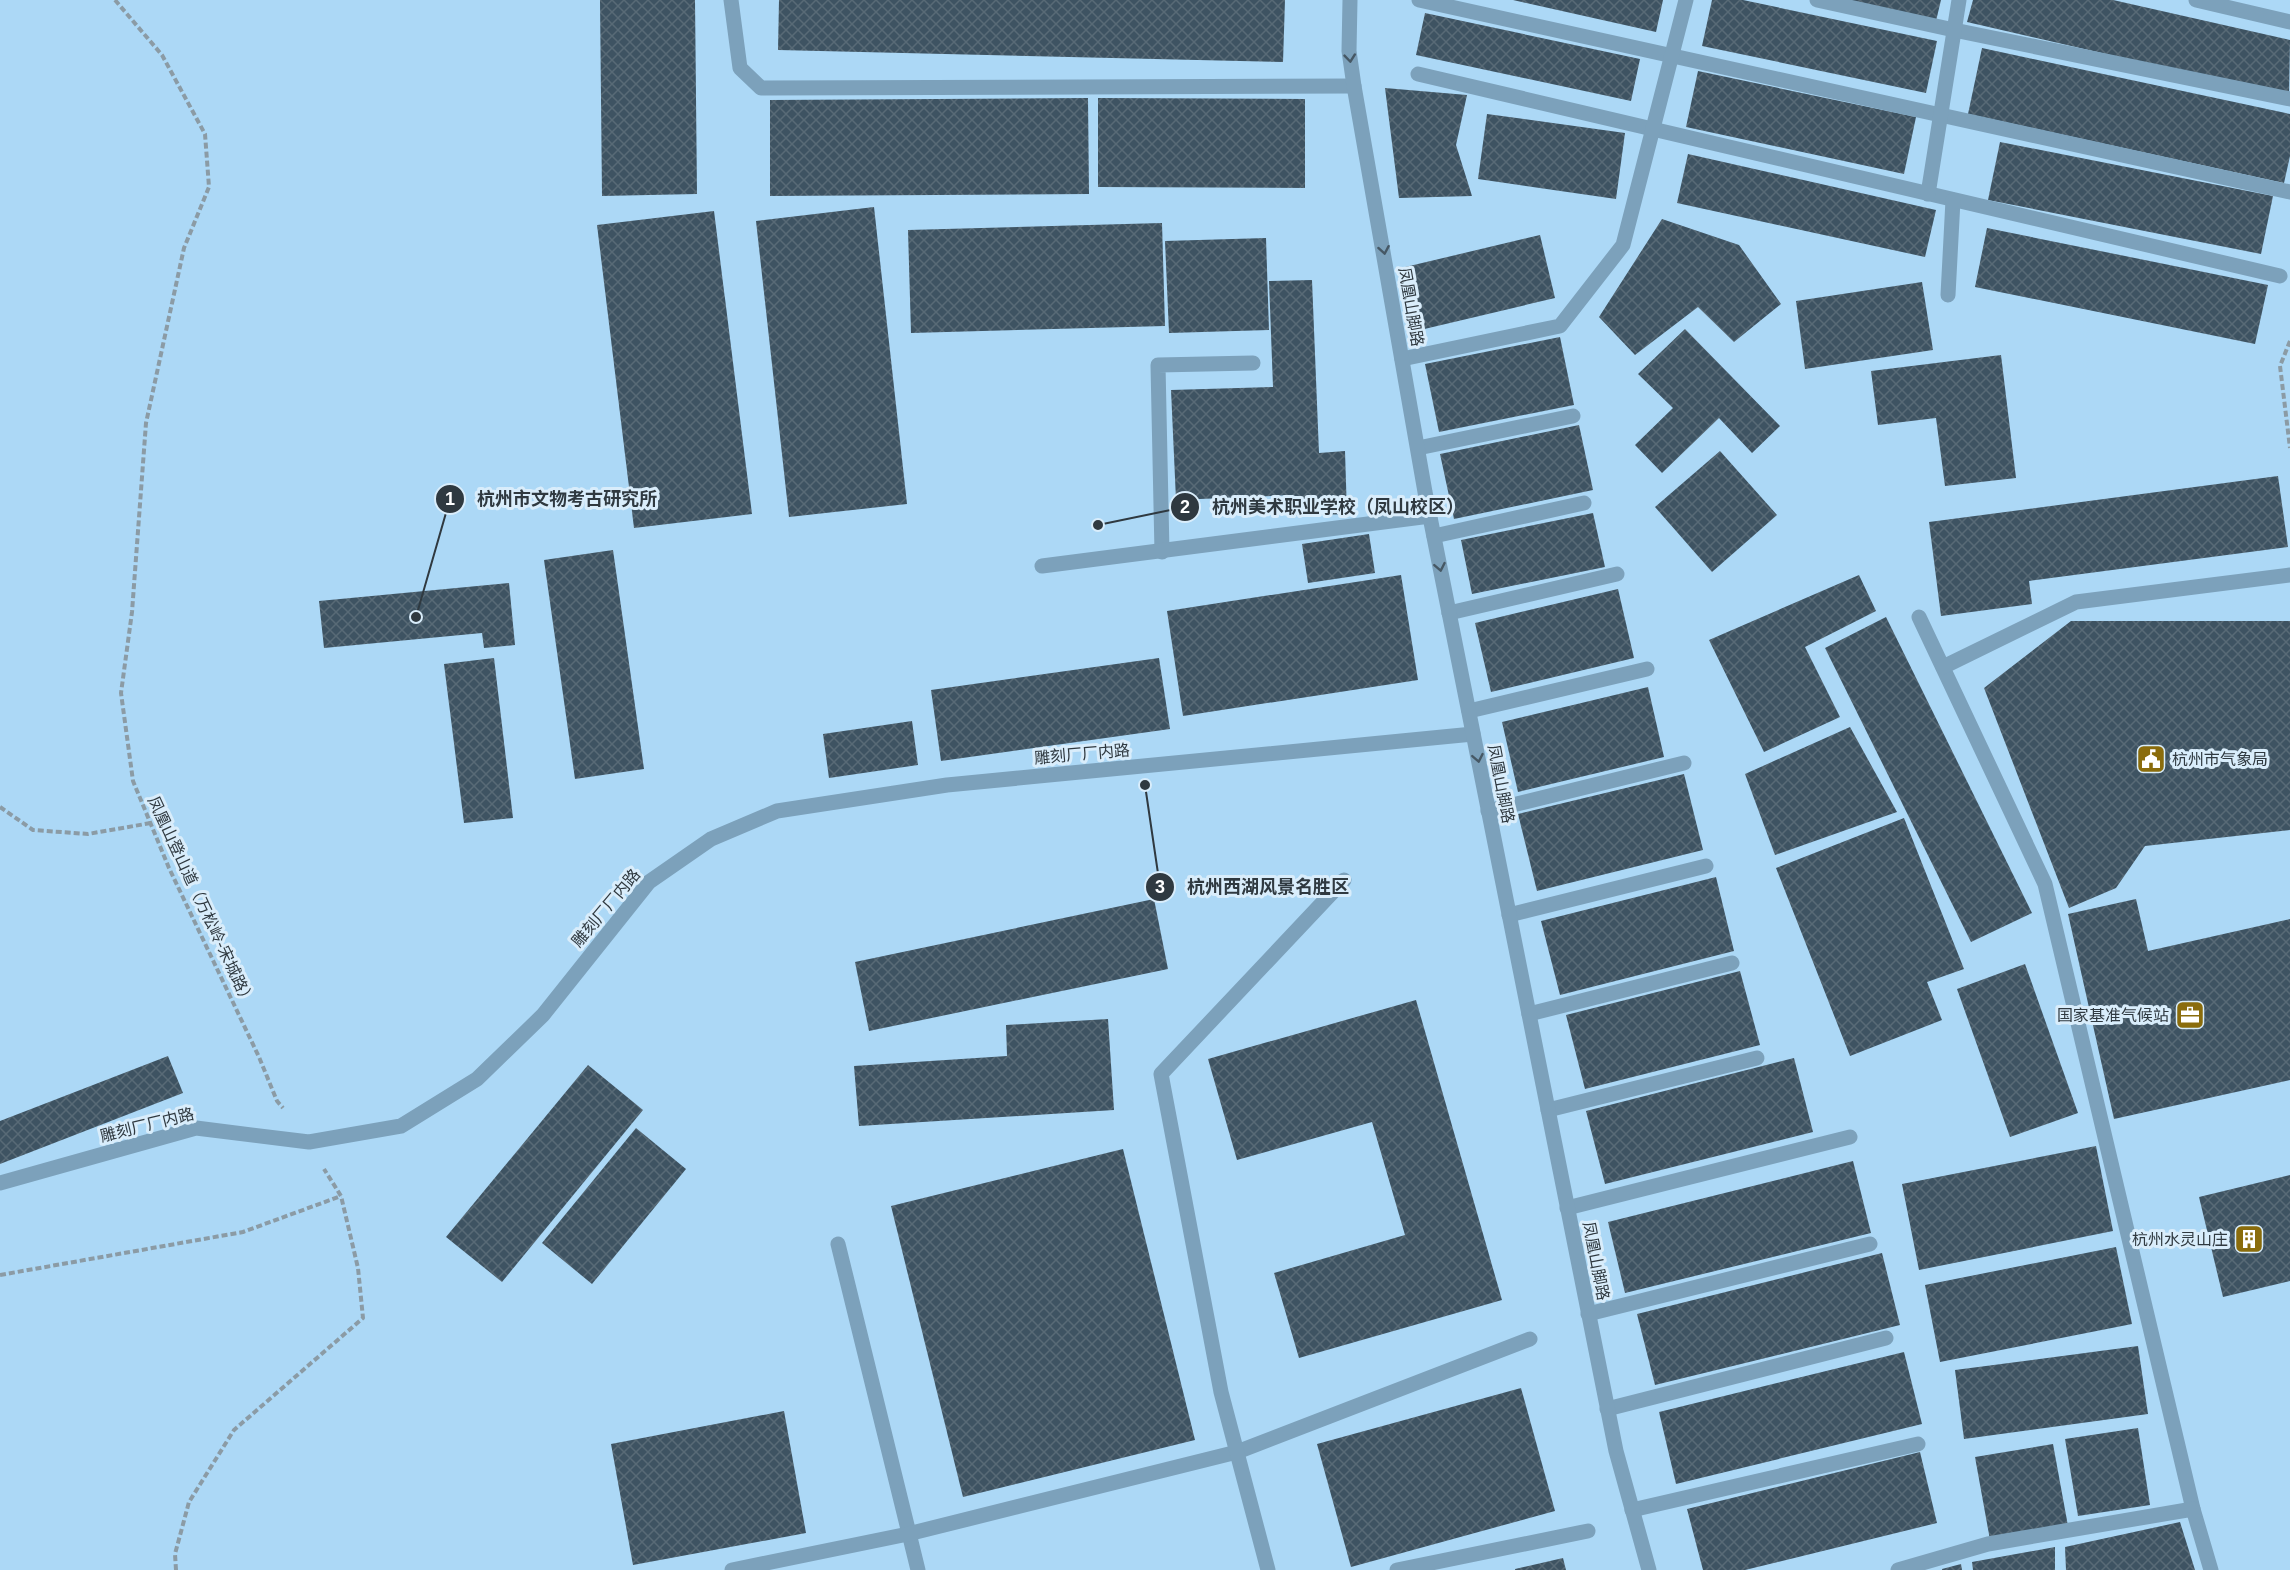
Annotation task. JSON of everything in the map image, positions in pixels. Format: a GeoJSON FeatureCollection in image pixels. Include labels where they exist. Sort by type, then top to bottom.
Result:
{"type":"FeatureCollection","features":[{"type":"Feature","properties":{"kind":"street"},"geometry":{"type":"LineString","coordinates":[[731,0],[740,68],[761,88],[1354,87]]}},
{"type":"Feature","properties":{"kind":"street","name":"凤凰山脚路"},"geometry":{"type":"LineString","coordinates":[[1350,0],[1349,51],[1354,87],[1430,516],[1607,1409],[1616,1451],[1649,1570]]}},
{"type":"Feature","properties":{"kind":"street"},"geometry":{"type":"LineString","coordinates":[[1419,0],[2290,192]]}},
{"type":"Feature","properties":{"kind":"street"},"geometry":{"type":"LineString","coordinates":[[1402,359],[1560,326],[1623,246],[1686,0]]}},
{"type":"Feature","properties":{"kind":"street"},"geometry":{"type":"LineString","coordinates":[[1817,0],[2290,99]]}},
{"type":"Feature","properties":{"kind":"street"},"geometry":{"type":"LineString","coordinates":[[1928,194],[1959,0]]}},
{"type":"Feature","properties":{"kind":"street"},"geometry":{"type":"LineString","coordinates":[[2196,0],[2290,22]]}},
{"type":"Feature","properties":{"kind":"street"},"geometry":{"type":"LineString","coordinates":[[1418,74],[2280,276]]}},
{"type":"Feature","properties":{"kind":"street"},"geometry":{"type":"LineString","coordinates":[[1948,295],[1953,200]]}},
{"type":"Feature","properties":{"kind":"street"},"geometry":{"type":"LineString","coordinates":[[1162,552],[1158,365],[1253,363]]}},
{"type":"Feature","properties":{"kind":"street"},"geometry":{"type":"LineString","coordinates":[[1418,448],[1573,416]]}},
{"type":"Feature","properties":{"kind":"street"},"geometry":{"type":"LineString","coordinates":[[1434,536],[1584,503]]}},
{"type":"Feature","properties":{"kind":"street"},"geometry":{"type":"LineString","coordinates":[[1042,566],[1430,516]]}},
{"type":"Feature","properties":{"kind":"street"},"geometry":{"type":"LineString","coordinates":[[1449,613],[1617,574]]}},
{"type":"Feature","properties":{"kind":"street"},"geometry":{"type":"LineString","coordinates":[[1943,667],[2076,602],[2290,575]]}},
{"type":"Feature","properties":{"kind":"street"},"geometry":{"type":"LineString","coordinates":[[1919,617],[2045,884],[2193,1509],[2211,1570]]}},
{"type":"Feature","properties":{"kind":"street"},"geometry":{"type":"LineString","coordinates":[[1468,711],[1647,669]]}},
{"type":"Feature","properties":{"kind":"street","name":"雕刻厂厂内路"},"geometry":{"type":"LineString","coordinates":[[0,1183],[196,1128],[309,1142],[401,1125],[477,1078],[543,1015],[649,882],[711,839],[777,811],[947,785],[1473,734]]}},
{"type":"Feature","properties":{"kind":"street"},"geometry":{"type":"LineString","coordinates":[[1488,811],[1684,763]]}},
{"type":"Feature","properties":{"kind":"street"},"geometry":{"type":"LineString","coordinates":[[1509,915],[1706,866]]}},
{"type":"Feature","properties":{"kind":"street"},"geometry":{"type":"LineString","coordinates":[[1268,1570],[1221,1392],[1161,1074],[1344,880]]}},
{"type":"Feature","properties":{"kind":"street"},"geometry":{"type":"LineString","coordinates":[[1528,1014],[1732,963]]}},
{"type":"Feature","properties":{"kind":"street"},"geometry":{"type":"LineString","coordinates":[[1548,1110],[1757,1058]]}},
{"type":"Feature","properties":{"kind":"street"},"geometry":{"type":"LineString","coordinates":[[1567,1208],[1850,1137]]}},
{"type":"Feature","properties":{"kind":"street"},"geometry":{"type":"LineString","coordinates":[[838,1244],[918,1570]]}},
{"type":"Feature","properties":{"kind":"street"},"geometry":{"type":"LineString","coordinates":[[1588,1314],[1870,1244]]}},
{"type":"Feature","properties":{"kind":"street"},"geometry":{"type":"LineString","coordinates":[[1607,1409],[1886,1338]]}},
{"type":"Feature","properties":{"kind":"street"},"geometry":{"type":"LineString","coordinates":[[732,1570],[908,1534],[1237,1452],[1530,1339]]}},
{"type":"Feature","properties":{"kind":"street"},"geometry":{"type":"LineString","coordinates":[[1632,1510],[1918,1444]]}},
{"type":"Feature","properties":{"kind":"street"},"geometry":{"type":"LineString","coordinates":[[1898,1570],[1988,1544],[2193,1509]]}},
{"type":"Feature","properties":{"kind":"street"},"geometry":{"type":"LineString","coordinates":[[1397,1570],[1588,1531]]}},
{"type":"Feature","properties":{"kind":"path","name":"凤凰山登山道（万松岭-宋城路）"},"geometry":{"type":"LineString","coordinates":[[115,0],[162,55],[205,134],[209,187],[184,248],[146,423],[132,612],[121,693],[133,781],[169,868],[260,1057],[278,1101],[309,1142],[340,1196],[358,1268],[363,1318],[234,1430],[189,1502],[175,1554],[176,1570]]}},
{"type":"Feature","properties":{"kind":"path"},"geometry":{"type":"LineString","coordinates":[[2290,341],[2280,366],[2290,448]]}},
{"type":"Feature","properties":{"kind":"path"},"geometry":{"type":"LineString","coordinates":[[0,807],[33,830],[88,834],[151,823]]}},
{"type":"Feature","properties":{"kind":"path"},"geometry":{"type":"LineString","coordinates":[[0,1275],[243,1232],[340,1196]]}},
{"type":"Feature","properties":{"kind":"shaded area"},"geometry":{"type":"Polygon","coordinates":[[[0,0],[2290,0],[2290,1570],[0,1570],[0,0]]]}},
{"type":"Feature","properties":{"kind":"building"},"geometry":{"type":"Polygon","coordinates":[[[600,0],[695,0],[697,194],[602,196],[600,0]]]}},
{"type":"Feature","properties":{"kind":"building"},"geometry":{"type":"Polygon","coordinates":[[[779,0],[1285,0],[1283,62],[778,50],[779,0]]]}},
{"type":"Feature","properties":{"kind":"building"},"geometry":{"type":"Polygon","coordinates":[[[1513,0],[1663,0],[1656,32],[1513,0]]]}},
{"type":"Feature","properties":{"kind":"building"},"geometry":{"type":"Polygon","coordinates":[[[1712,0],[1743,0],[1937,41],[1926,93],[1702,46],[1712,0]]]}},
{"type":"Feature","properties":{"kind":"building"},"geometry":{"type":"Polygon","coordinates":[[[1843,0],[1941,0],[1936,21],[1843,0]]]}},
{"type":"Feature","properties":{"kind":"building"},"geometry":{"type":"Polygon","coordinates":[[[1973,0],[2113,0],[2290,40],[2289,96],[1967,22],[1973,0]]]}},
{"type":"Feature","properties":{"kind":"building"},"geometry":{"type":"Polygon","coordinates":[[[1425,13],[1640,59],[1631,101],[1416,55],[1425,13]]]}},
{"type":"Feature","properties":{"kind":"building"},"geometry":{"type":"Polygon","coordinates":[[[1982,48],[2290,114],[2290,156],[2284,183],[1968,114],[1982,48]]]}},
{"type":"Feature","properties":{"kind":"building"},"geometry":{"type":"Polygon","coordinates":[[[1698,71],[1916,117],[1904,174],[1686,127],[1698,71]]]}},
{"type":"Feature","properties":{"kind":"building"},"geometry":{"type":"Polygon","coordinates":[[[1385,88],[1467,95],[1456,145],[1472,196],[1399,198],[1385,88]]]}},
{"type":"Feature","properties":{"kind":"building"},"geometry":{"type":"Polygon","coordinates":[[[1088,98],[1089,194],[770,196],[770,100],[1088,98]]]}},
{"type":"Feature","properties":{"kind":"building"},"geometry":{"type":"Polygon","coordinates":[[[1098,98],[1305,99],[1305,188],[1098,187],[1098,98]]]}},
{"type":"Feature","properties":{"kind":"building"},"geometry":{"type":"Polygon","coordinates":[[[1487,114],[1625,133],[1616,199],[1478,179],[1487,114]]]}},
{"type":"Feature","properties":{"kind":"building"},"geometry":{"type":"Polygon","coordinates":[[[2000,142],[2273,196],[2261,254],[1988,200],[2000,142]]]}},
{"type":"Feature","properties":{"kind":"building"},"geometry":{"type":"Polygon","coordinates":[[[1688,154],[1936,210],[1925,257],[1677,203],[1688,154]]]}},
{"type":"Feature","properties":{"kind":"building"},"geometry":{"type":"Polygon","coordinates":[[[874,207],[907,504],[789,517],[756,221],[874,207]]]}},
{"type":"Feature","properties":{"kind":"building"},"geometry":{"type":"Polygon","coordinates":[[[714,211],[752,514],[634,528],[597,225],[714,211]]]}},
{"type":"Feature","properties":{"kind":"building"},"geometry":{"type":"Polygon","coordinates":[[[1662,219],[1739,245],[1781,304],[1734,342],[1698,307],[1635,355],[1599,317],[1662,219]]]}},
{"type":"Feature","properties":{"kind":"building"},"geometry":{"type":"Polygon","coordinates":[[[1162,223],[1165,326],[911,333],[908,230],[1162,223]]]}},
{"type":"Feature","properties":{"kind":"building"},"geometry":{"type":"Polygon","coordinates":[[[1987,228],[2268,285],[2255,344],[1975,287],[1987,228]]]}},
{"type":"Feature","properties":{"kind":"building"},"geometry":{"type":"Polygon","coordinates":[[[1540,235],[1555,298],[1416,331],[1401,268],[1540,235]]]}},
{"type":"Feature","properties":{"kind":"building"},"geometry":{"type":"Polygon","coordinates":[[[1266,238],[1269,330],[1169,333],[1165,241],[1266,238]]]}},
{"type":"Feature","properties":{"kind":"building"},"geometry":{"type":"Polygon","coordinates":[[[1312,280],[1319,453],[1345,451],[1347,514],[1294,516],[1293,495],[1176,500],[1171,390],[1273,387],[1269,281],[1312,280]]]}},
{"type":"Feature","properties":{"kind":"building"},"geometry":{"type":"Polygon","coordinates":[[[1922,282],[1933,350],[1805,369],[1796,301],[1922,282]]]}},
{"type":"Feature","properties":{"kind":"building"},"geometry":{"type":"Polygon","coordinates":[[[1685,329],[1780,426],[1752,453],[1719,418],[1662,473],[1635,445],[1673,408],[1638,374],[1685,329]]]}},
{"type":"Feature","properties":{"kind":"building"},"geometry":{"type":"Polygon","coordinates":[[[1560,337],[1574,405],[1439,432],[1425,364],[1560,337]]]}},
{"type":"Feature","properties":{"kind":"building"},"geometry":{"type":"Polygon","coordinates":[[[2001,355],[2016,478],[1945,486],[1936,418],[1878,425],[1871,371],[2001,355]]]}},
{"type":"Feature","properties":{"kind":"building"},"geometry":{"type":"Polygon","coordinates":[[[1579,425],[1593,490],[1454,519],[1440,454],[1579,425]]]}},
{"type":"Feature","properties":{"kind":"building"},"geometry":{"type":"Polygon","coordinates":[[[1720,451],[1777,515],[1712,572],[1655,507],[1720,451]]]}},
{"type":"Feature","properties":{"kind":"building"},"geometry":{"type":"Polygon","coordinates":[[[2278,476],[2288,547],[2029,581],[2032,604],[1941,616],[1929,522],[2278,476]]]}},
{"type":"Feature","properties":{"kind":"building"},"geometry":{"type":"Polygon","coordinates":[[[1593,513],[1605,567],[1472,594],[1461,540],[1593,513]]]}},
{"type":"Feature","properties":{"kind":"building"},"geometry":{"type":"Polygon","coordinates":[[[1369,534],[1375,573],[1308,583],[1302,544],[1369,534]]]}},
{"type":"Feature","properties":{"kind":"building"},"geometry":{"type":"Polygon","coordinates":[[[613,550],[644,769],[575,779],[544,560],[613,550]]]}},
{"type":"Feature","properties":{"kind":"building"},"geometry":{"type":"Polygon","coordinates":[[[1401,575],[1418,680],[1183,716],[1167,611],[1401,575]]]}},
{"type":"Feature","properties":{"kind":"building"},"geometry":{"type":"Polygon","coordinates":[[[1859,575],[1876,611],[1805,647],[1840,717],[1764,752],[1709,640],[1859,575]]]}},
{"type":"Feature","properties":{"kind":"building"},"geometry":{"type":"Polygon","coordinates":[[[509,583],[515,645],[484,648],[482,633],[324,648],[319,601],[509,583]]]}},
{"type":"Feature","properties":{"kind":"building"},"geometry":{"type":"Polygon","coordinates":[[[1618,589],[1634,658],[1491,692],[1475,623],[1618,589]]]}},
{"type":"Feature","properties":{"kind":"building"},"geometry":{"type":"Polygon","coordinates":[[[1886,617],[2032,913],[1971,942],[1825,648],[1886,617]]]}},
{"type":"Feature","properties":{"kind":"building","name":"杭州市气象局"},"geometry":{"type":"Polygon","coordinates":[[[2071,621],[2290,621],[2290,830],[2145,846],[2116,888],[2069,908],[1984,688],[2071,621]]]}},
{"type":"Feature","properties":{"kind":"building"},"geometry":{"type":"Polygon","coordinates":[[[494,658],[513,818],[464,823],[444,664],[494,658]]]}},
{"type":"Feature","properties":{"kind":"building"},"geometry":{"type":"Polygon","coordinates":[[[1159,658],[1170,729],[941,761],[931,690],[1159,658]]]}},
{"type":"Feature","properties":{"kind":"building"},"geometry":{"type":"Polygon","coordinates":[[[1648,687],[1664,757],[1518,792],[1502,722],[1648,687]]]}},
{"type":"Feature","properties":{"kind":"building"},"geometry":{"type":"Polygon","coordinates":[[[912,721],[918,765],[829,778],[823,734],[912,721]]]}},
{"type":"Feature","properties":{"kind":"building"},"geometry":{"type":"Polygon","coordinates":[[[1850,727],[1897,812],[1775,855],[1745,774],[1850,727]]]}},
{"type":"Feature","properties":{"kind":"building"},"geometry":{"type":"Polygon","coordinates":[[[1684,774],[1703,850],[1537,891],[1518,814],[1684,774]]]}},
{"type":"Feature","properties":{"kind":"building"},"geometry":{"type":"Polygon","coordinates":[[[1904,818],[1964,969],[1927,982],[1942,1020],[1850,1056],[1776,868],[1904,818]]]}},
{"type":"Feature","properties":{"kind":"building"},"geometry":{"type":"Polygon","coordinates":[[[1716,877],[1734,951],[1560,995],[1541,921],[1716,877]]]}},
{"type":"Feature","properties":{"kind":"building"},"geometry":{"type":"Polygon","coordinates":[[[1154,899],[1168,969],[869,1031],[855,962],[1154,899]]]}},
{"type":"Feature","properties":{"kind":"building","name":"国家基准气候站"},"geometry":{"type":"Polygon","coordinates":[[[2136,899],[2148,951],[2290,919],[2290,1080],[2114,1119],[2068,914],[2136,899]]]}},
{"type":"Feature","properties":{"kind":"building"},"geometry":{"type":"Polygon","coordinates":[[[2025,964],[2078,1113],[2010,1137],[1957,989],[2025,964]]]}},
{"type":"Feature","properties":{"kind":"building"},"geometry":{"type":"Polygon","coordinates":[[[1740,971],[1760,1045],[1585,1089],[1566,1015],[1740,971]]]}},
{"type":"Feature","properties":{"kind":"building"},"geometry":{"type":"Polygon","coordinates":[[[1416,1000],[1502,1300],[1299,1358],[1274,1273],[1405,1235],[1372,1122],[1237,1160],[1208,1059],[1416,1000]]]}},
{"type":"Feature","properties":{"kind":"building"},"geometry":{"type":"Polygon","coordinates":[[[1108,1019],[1114,1110],[859,1126],[854,1066],[1007,1056],[1006,1025],[1108,1019]]]}},
{"type":"Feature","properties":{"kind":"building"},"geometry":{"type":"Polygon","coordinates":[[[168,1056],[183,1093],[0,1164],[0,1121],[168,1056]]]}},
{"type":"Feature","properties":{"kind":"building"},"geometry":{"type":"Polygon","coordinates":[[[1794,1058],[1813,1132],[1605,1184],[1586,1111],[1794,1058]]]}},
{"type":"Feature","properties":{"kind":"building"},"geometry":{"type":"Polygon","coordinates":[[[588,1065],[643,1110],[502,1282],[446,1237],[588,1065]]]}},
{"type":"Feature","properties":{"kind":"building"},"geometry":{"type":"Polygon","coordinates":[[[636,1128],[686,1169],[592,1284],[542,1243],[636,1128]]]}},
{"type":"Feature","properties":{"kind":"building"},"geometry":{"type":"Polygon","coordinates":[[[2096,1146],[2113,1231],[1919,1270],[1902,1184],[2096,1146]]]}},
{"type":"Feature","properties":{"kind":"building"},"geometry":{"type":"Polygon","coordinates":[[[1123,1149],[1195,1440],[963,1497],[891,1206],[1123,1149]]]}},
{"type":"Feature","properties":{"kind":"building"},"geometry":{"type":"Polygon","coordinates":[[[1853,1161],[1871,1233],[1625,1293],[1608,1222],[1853,1161]]]}},
{"type":"Feature","properties":{"kind":"building","name":"杭州水灵山庄"},"geometry":{"type":"Polygon","coordinates":[[[2290,1175],[2290,1281],[2223,1297],[2199,1197],[2290,1175]]]}},
{"type":"Feature","properties":{"kind":"building"},"geometry":{"type":"Polygon","coordinates":[[[2116,1247],[2132,1324],[1940,1362],[1925,1285],[2116,1247]]]}},
{"type":"Feature","properties":{"kind":"building"},"geometry":{"type":"Polygon","coordinates":[[[1882,1253],[1900,1325],[1655,1385],[1637,1314],[1882,1253]]]}},
{"type":"Feature","properties":{"kind":"building"},"geometry":{"type":"Polygon","coordinates":[[[2138,1346],[2148,1414],[1964,1439],[1955,1370],[2138,1346]]]}},
{"type":"Feature","properties":{"kind":"building"},"geometry":{"type":"Polygon","coordinates":[[[1904,1352],[1922,1424],[1676,1484],[1659,1412],[1904,1352]]]}},
{"type":"Feature","properties":{"kind":"building"},"geometry":{"type":"Polygon","coordinates":[[[1521,1388],[1555,1511],[1351,1567],[1317,1444],[1521,1388]]]}},
{"type":"Feature","properties":{"kind":"building"},"geometry":{"type":"Polygon","coordinates":[[[784,1411],[806,1533],[633,1565],[611,1444],[784,1411]]]}},
{"type":"Feature","properties":{"kind":"building"},"geometry":{"type":"Polygon","coordinates":[[[2138,1428],[2150,1505],[2078,1516],[2065,1439],[2138,1428]]]}},
{"type":"Feature","properties":{"kind":"building"},"geometry":{"type":"Polygon","coordinates":[[[2053,1444],[2068,1526],[1990,1540],[1975,1457],[2053,1444]]]}},
{"type":"Feature","properties":{"kind":"building"},"geometry":{"type":"Polygon","coordinates":[[[1920,1452],[1937,1523],[1745,1570],[1703,1570],[1687,1509],[1920,1452]]]}},
{"type":"Feature","properties":{"kind":"building"},"geometry":{"type":"Polygon","coordinates":[[[2180,1522],[2195,1570],[2066,1570],[2065,1547],[2180,1522]]]}},
{"type":"Feature","properties":{"kind":"building"},"geometry":{"type":"Polygon","coordinates":[[[2055,1547],[2055,1570],[1973,1570],[1972,1562],[2055,1547]]]}},
{"type":"Feature","properties":{"kind":"building"},"geometry":{"type":"Polygon","coordinates":[[[1563,1558],[1566,1570],[1515,1570],[1515,1569],[1563,1558]]]}},
{"type":"Feature","properties":{"kind":"building"},"geometry":{"type":"Polygon","coordinates":[[[1961,1564],[1962,1570],[1942,1570],[1942,1569],[1961,1564]]]}},
{"type":"Feature","properties":{"kind":"place","name":"杭州美术职业学校（凤山校区）"},"geometry":{"type":"Point","coordinates":[1098,525]}},
{"type":"Feature","properties":{"kind":"place","name":"杭州市文物考古研究所"},"geometry":{"type":"Point","coordinates":[416,617]}},
{"type":"Feature","properties":{"kind":"place","name":"杭州市气象局"},"geometry":{"type":"Point","coordinates":[2151,759]}},
{"type":"Feature","properties":{"kind":"place","name":"杭州西湖风景名胜区"},"geometry":{"type":"Point","coordinates":[1145,785]}},
{"type":"Feature","properties":{"kind":"place","name":"国家基准气候站"},"geometry":{"type":"Point","coordinates":[2190,1015]}},
{"type":"Feature","properties":{"kind":"place","name":"杭州水灵山庄"},"geometry":{"type":"Point","coordinates":[2249,1239]}}]}
